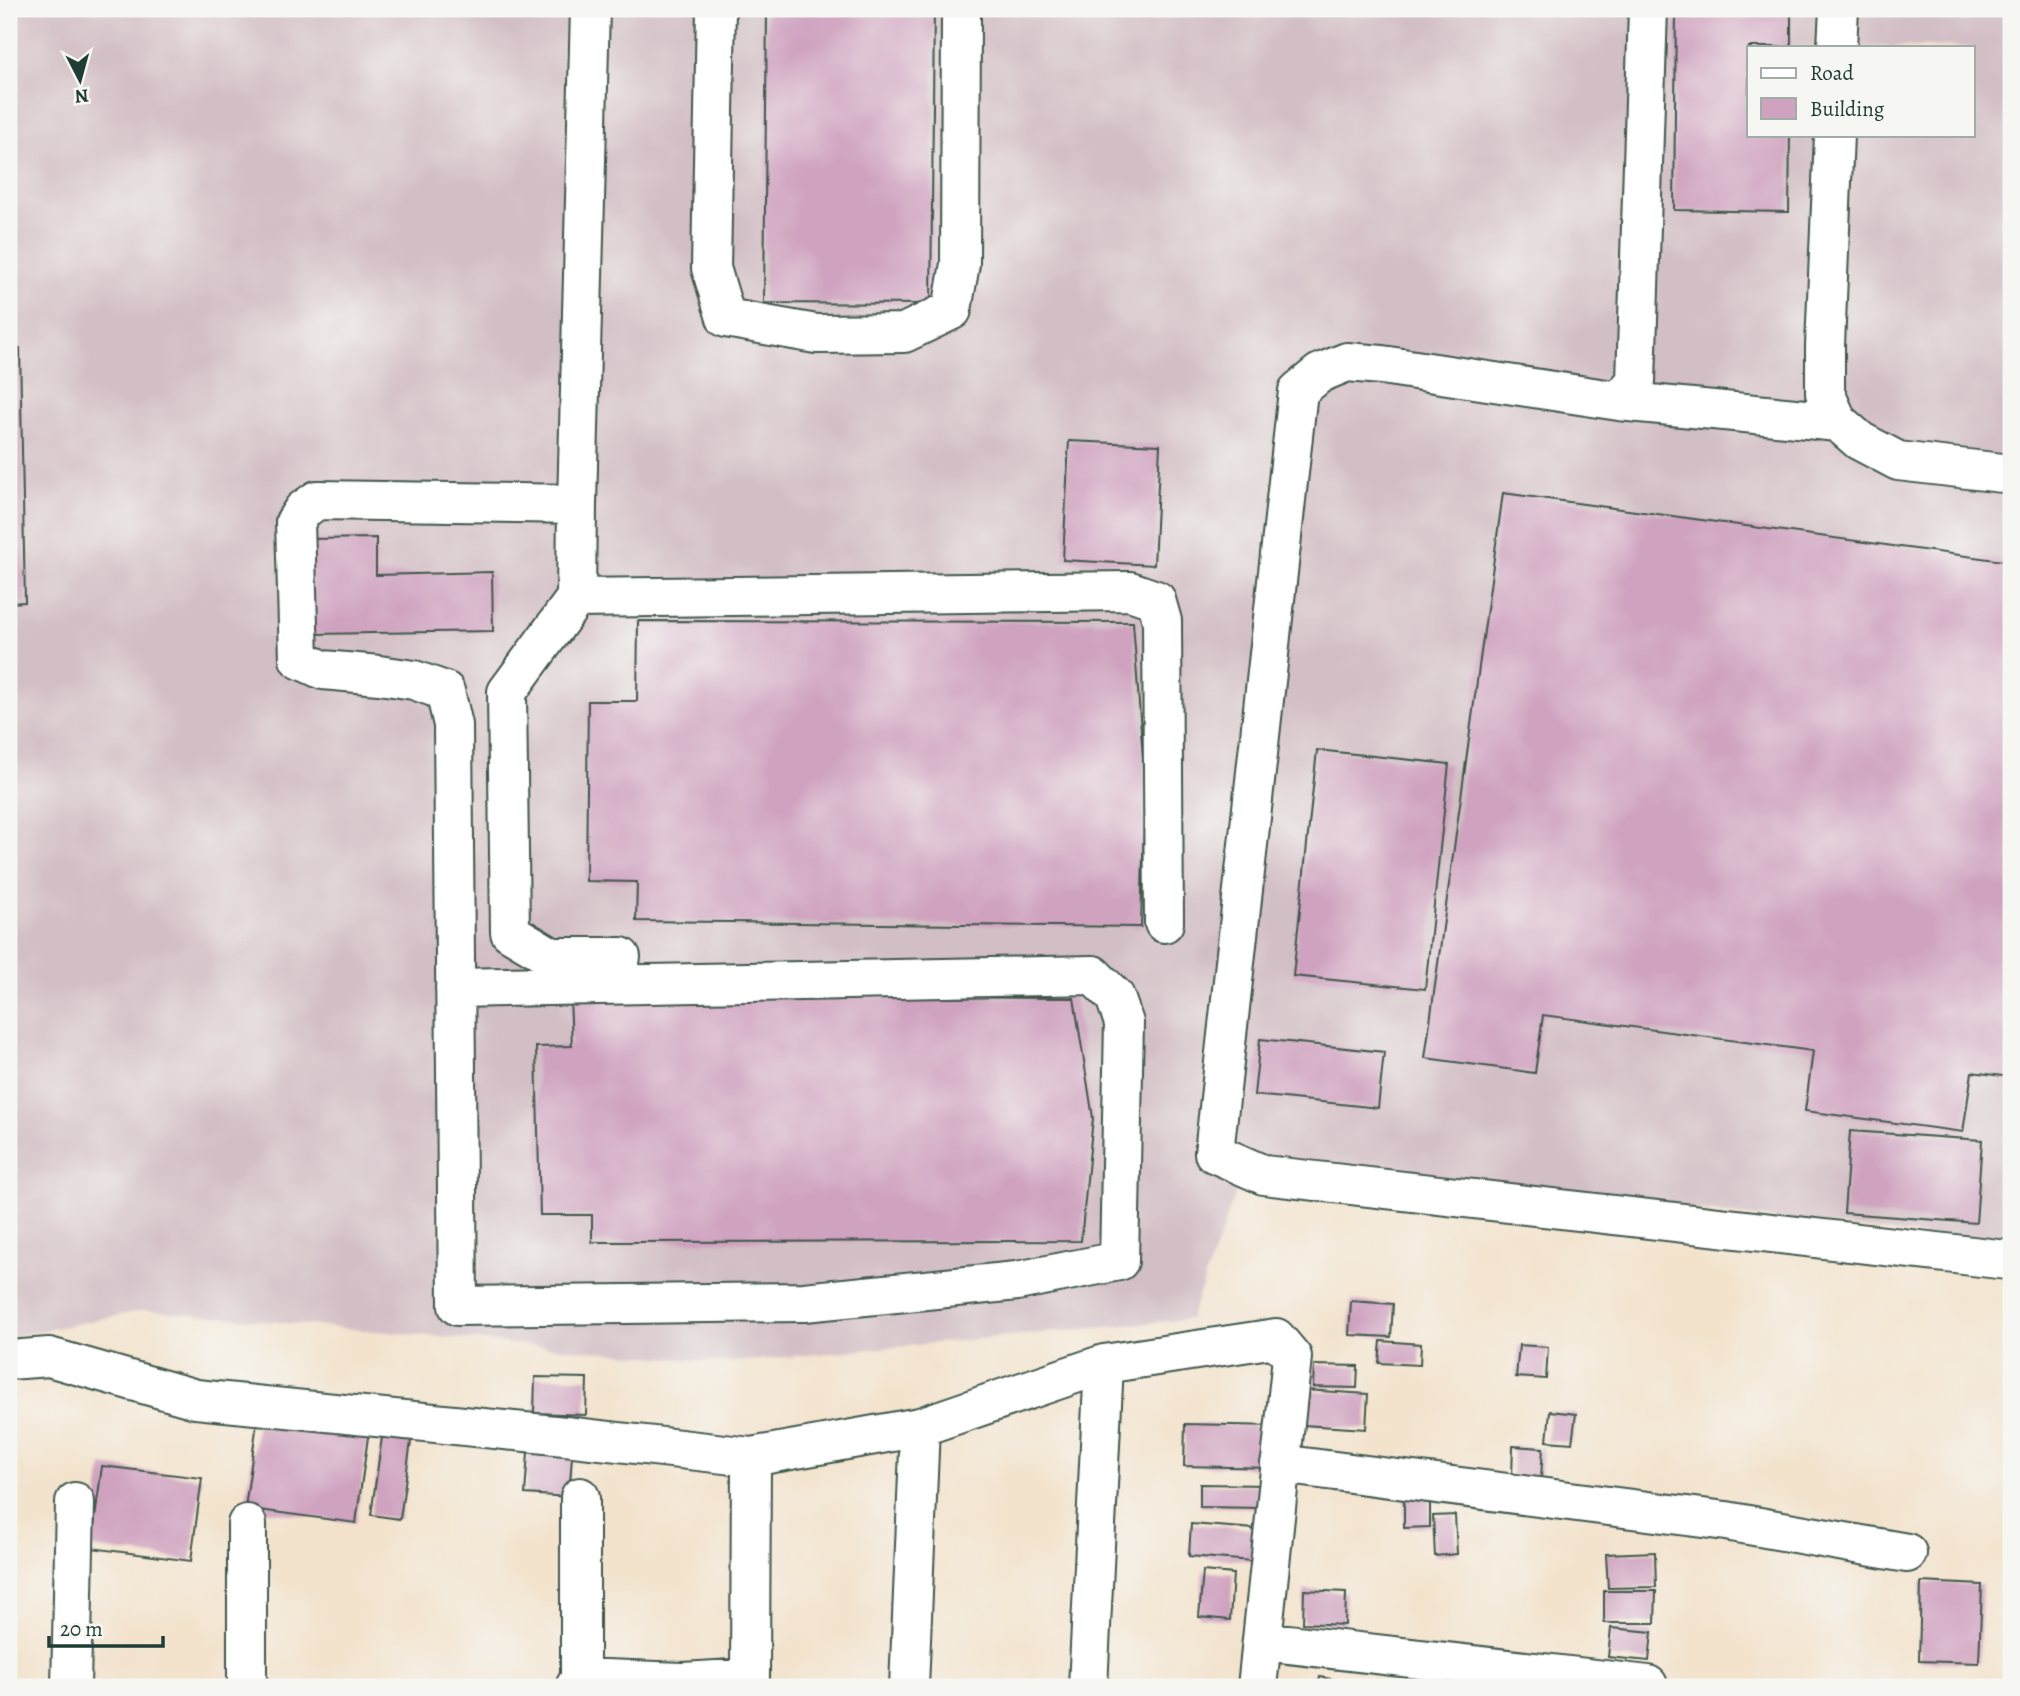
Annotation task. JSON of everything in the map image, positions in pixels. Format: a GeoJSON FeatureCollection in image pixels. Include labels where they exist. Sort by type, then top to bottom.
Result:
{"type":"FeatureCollection","features":[{"type":"Feature","properties":{"kind":"street"},"geometry":{"type":"LineString","coordinates":[[590,9],[576,598],[507,692],[510,932],[552,957],[621,957]]}},
{"type":"Feature","properties":{"kind":"street"},"geometry":{"type":"LineString","coordinates":[[716,9],[711,268],[726,318],[816,334],[904,333],[952,310],[960,264],[961,9]]}},
{"type":"Feature","properties":{"kind":"street"},"geometry":{"type":"LineString","coordinates":[[1619,401],[1636,381],[1648,9]]}},
{"type":"Feature","properties":{"kind":"street"},"geometry":{"type":"LineString","coordinates":[[1837,46],[1839,9]]}},
{"type":"Feature","properties":{"kind":"street"},"geometry":{"type":"LineString","coordinates":[[1834,136],[1825,393],[1838,422],[1860,441],[1898,461],[2011,474]]}},
{"type":"Feature","properties":{"kind":"street"},"geometry":{"type":"LineString","coordinates":[[1838,422],[1619,401],[1347,362],[1320,373],[1298,391],[1213,1153],[1264,1175],[1995,1259],[2011,1258]]}},
{"type":"Feature","properties":{"kind":"street"},"geometry":{"type":"LineString","coordinates":[[455,988],[1093,975],[1115,997],[1124,1023],[1119,1261],[1017,1281],[804,1302],[458,1306],[455,988],[453,724],[445,691],[414,680],[323,670],[299,659],[295,522],[303,510],[317,500],[577,504]]}},
{"type":"Feature","properties":{"kind":"street"},"geometry":{"type":"LineString","coordinates":[[576,598],[1130,591],[1156,600],[1162,621],[1164,923]]}},
{"type":"Feature","properties":{"kind":"street"},"geometry":{"type":"LineString","coordinates":[[9,1360],[49,1357],[196,1399],[751,1457],[920,1427],[1104,1364],[1276,1339],[1292,1357],[1257,1687]]}},
{"type":"Feature","properties":{"kind":"street"},"geometry":{"type":"LineString","coordinates":[[1088,1687],[1104,1364]]}},
{"type":"Feature","properties":{"kind":"street"},"geometry":{"type":"LineString","coordinates":[[909,1687],[920,1427]]}},
{"type":"Feature","properties":{"kind":"street"},"geometry":{"type":"LineString","coordinates":[[580,1497],[577,1683],[749,1683],[751,1457]]}},
{"type":"Feature","properties":{"kind":"street"},"geometry":{"type":"LineString","coordinates":[[1280,1464],[1726,1521],[1907,1553]]}},
{"type":"Feature","properties":{"kind":"street"},"geometry":{"type":"LineString","coordinates":[[72,1687],[75,1502]]}},
{"type":"Feature","properties":{"kind":"street"},"geometry":{"type":"LineString","coordinates":[[247,1524],[247,1687]]}},
{"type":"Feature","properties":{"kind":"street"},"geometry":{"type":"LineString","coordinates":[[1262,1641],[1648,1685]]}},
{"type":"Feature","properties":{"kind":"shaded area"},"geometry":{"type":"Polygon","coordinates":[[[9,9],[2011,9],[2011,1246],[1248,1159],[1190,1319],[725,1363],[146,1310],[9,1337],[9,9]]]}},
{"type":"Feature","properties":{"kind":"building"},"geometry":{"type":"Polygon","coordinates":[[[767,9],[934,9],[931,304],[764,303],[767,9]]]}},
{"type":"Feature","properties":{"kind":"building"},"geometry":{"type":"Polygon","coordinates":[[[1676,9],[1791,9],[1791,46],[1747,46],[1747,136],[1790,136],[1789,212],[1674,210],[1676,9]]]}},
{"type":"Feature","properties":{"kind":"building"},"geometry":{"type":"Polygon","coordinates":[[[20,348],[25,602],[9,603],[9,349],[20,348]]]}},
{"type":"Feature","properties":{"kind":"building"},"geometry":{"type":"Polygon","coordinates":[[[1069,441],[1160,445],[1154,565],[1063,560],[1069,441]]]}},
{"type":"Feature","properties":{"kind":"building"},"geometry":{"type":"Polygon","coordinates":[[[1503,493],[2011,562],[2011,1077],[1972,1072],[1963,1132],[1805,1111],[1813,1051],[1543,1015],[1535,1073],[1425,1058],[1503,493]]]}},
{"type":"Feature","properties":{"kind":"building"},"geometry":{"type":"Polygon","coordinates":[[[376,538],[376,575],[492,572],[493,631],[313,634],[311,539],[376,538]]]}},
{"type":"Feature","properties":{"kind":"building"},"geometry":{"type":"Polygon","coordinates":[[[638,621],[1133,622],[1145,785],[1141,927],[636,921],[637,882],[586,881],[588,701],[637,701],[638,621]]]}},
{"type":"Feature","properties":{"kind":"building"},"geometry":{"type":"Polygon","coordinates":[[[1317,750],[1449,764],[1425,989],[1293,976],[1317,750]]]}},
{"type":"Feature","properties":{"kind":"building"},"geometry":{"type":"Polygon","coordinates":[[[570,996],[1074,998],[1093,1118],[1081,1241],[592,1242],[592,1215],[540,1215],[536,1047],[572,1046],[570,996]]]}},
{"type":"Feature","properties":{"kind":"building"},"geometry":{"type":"Polygon","coordinates":[[[1260,1039],[1384,1052],[1378,1108],[1254,1095],[1260,1039]]]}},
{"type":"Feature","properties":{"kind":"building"},"geometry":{"type":"Polygon","coordinates":[[[1850,1131],[1982,1140],[1976,1223],[1844,1213],[1850,1131]]]}},
{"type":"Feature","properties":{"kind":"building"},"geometry":{"type":"Polygon","coordinates":[[[1351,1301],[1393,1304],[1391,1337],[1349,1335],[1351,1301]]]}},
{"type":"Feature","properties":{"kind":"building"},"geometry":{"type":"Polygon","coordinates":[[[1381,1341],[1421,1344],[1420,1365],[1379,1363],[1381,1341]]]}},
{"type":"Feature","properties":{"kind":"building"},"geometry":{"type":"Polygon","coordinates":[[[1519,1345],[1548,1347],[1546,1379],[1516,1377],[1519,1345]]]}},
{"type":"Feature","properties":{"kind":"building"},"geometry":{"type":"Polygon","coordinates":[[[1314,1365],[1358,1366],[1357,1388],[1313,1387],[1314,1365]]]}},
{"type":"Feature","properties":{"kind":"building"},"geometry":{"type":"Polygon","coordinates":[[[535,1377],[587,1378],[586,1415],[534,1413],[535,1377]]]}},
{"type":"Feature","properties":{"kind":"building"},"geometry":{"type":"Polygon","coordinates":[[[1304,1390],[1368,1394],[1366,1429],[1303,1425],[1304,1390]]]}},
{"type":"Feature","properties":{"kind":"building"},"geometry":{"type":"Polygon","coordinates":[[[1550,1411],[1576,1414],[1572,1443],[1547,1441],[1550,1411]]]}},
{"type":"Feature","properties":{"kind":"building"},"geometry":{"type":"Polygon","coordinates":[[[258,1415],[369,1430],[356,1523],[245,1508],[258,1415]]]}},
{"type":"Feature","properties":{"kind":"building"},"geometry":{"type":"Polygon","coordinates":[[[1185,1424],[1276,1426],[1275,1468],[1184,1466],[1185,1424]]]}},
{"type":"Feature","properties":{"kind":"building"},"geometry":{"type":"Polygon","coordinates":[[[383,1430],[412,1434],[400,1519],[371,1515],[383,1430]]]}},
{"type":"Feature","properties":{"kind":"building"},"geometry":{"type":"Polygon","coordinates":[[[1513,1446],[1543,1448],[1541,1478],[1512,1476],[1513,1446]]]}},
{"type":"Feature","properties":{"kind":"building"},"geometry":{"type":"Polygon","coordinates":[[[528,1452],[572,1456],[569,1497],[525,1494],[528,1452]]]}},
{"type":"Feature","properties":{"kind":"building"},"geometry":{"type":"Polygon","coordinates":[[[102,1466],[202,1478],[191,1561],[91,1548],[102,1466]]]}},
{"type":"Feature","properties":{"kind":"building"},"geometry":{"type":"Polygon","coordinates":[[[1200,1484],[1265,1485],[1264,1508],[1200,1507],[1200,1484]]]}},
{"type":"Feature","properties":{"kind":"building"},"geometry":{"type":"Polygon","coordinates":[[[1430,1496],[1430,1527],[1404,1528],[1404,1497],[1430,1496]]]}},
{"type":"Feature","properties":{"kind":"building"},"geometry":{"type":"Polygon","coordinates":[[[1455,1515],[1457,1554],[1435,1556],[1433,1516],[1455,1515]]]}},
{"type":"Feature","properties":{"kind":"building"},"geometry":{"type":"Polygon","coordinates":[[[1191,1524],[1255,1529],[1252,1561],[1189,1556],[1191,1524]]]}},
{"type":"Feature","properties":{"kind":"building"},"geometry":{"type":"Polygon","coordinates":[[[1655,1552],[1656,1587],[1608,1588],[1606,1554],[1655,1552]]]}},
{"type":"Feature","properties":{"kind":"building"},"geometry":{"type":"Polygon","coordinates":[[[1203,1571],[1233,1574],[1230,1620],[1199,1617],[1203,1571]]]}},
{"type":"Feature","properties":{"kind":"building"},"geometry":{"type":"Polygon","coordinates":[[[1921,1582],[1982,1585],[1979,1663],[1919,1661],[1921,1582]]]}},
{"type":"Feature","properties":{"kind":"building"},"geometry":{"type":"Polygon","coordinates":[[[1304,1590],[1346,1592],[1345,1625],[1303,1623],[1304,1590]]]}},
{"type":"Feature","properties":{"kind":"building"},"geometry":{"type":"Polygon","coordinates":[[[1604,1591],[1656,1591],[1655,1623],[1604,1623],[1604,1591]]]}},
{"type":"Feature","properties":{"kind":"building"},"geometry":{"type":"Polygon","coordinates":[[[1611,1628],[1652,1632],[1649,1661],[1608,1657],[1611,1628]]]}},
{"type":"Feature","properties":{"kind":"building"},"geometry":{"type":"Polygon","coordinates":[[[1320,1677],[1353,1683],[1352,1687],[1318,1687],[1320,1677]]]}}]}
